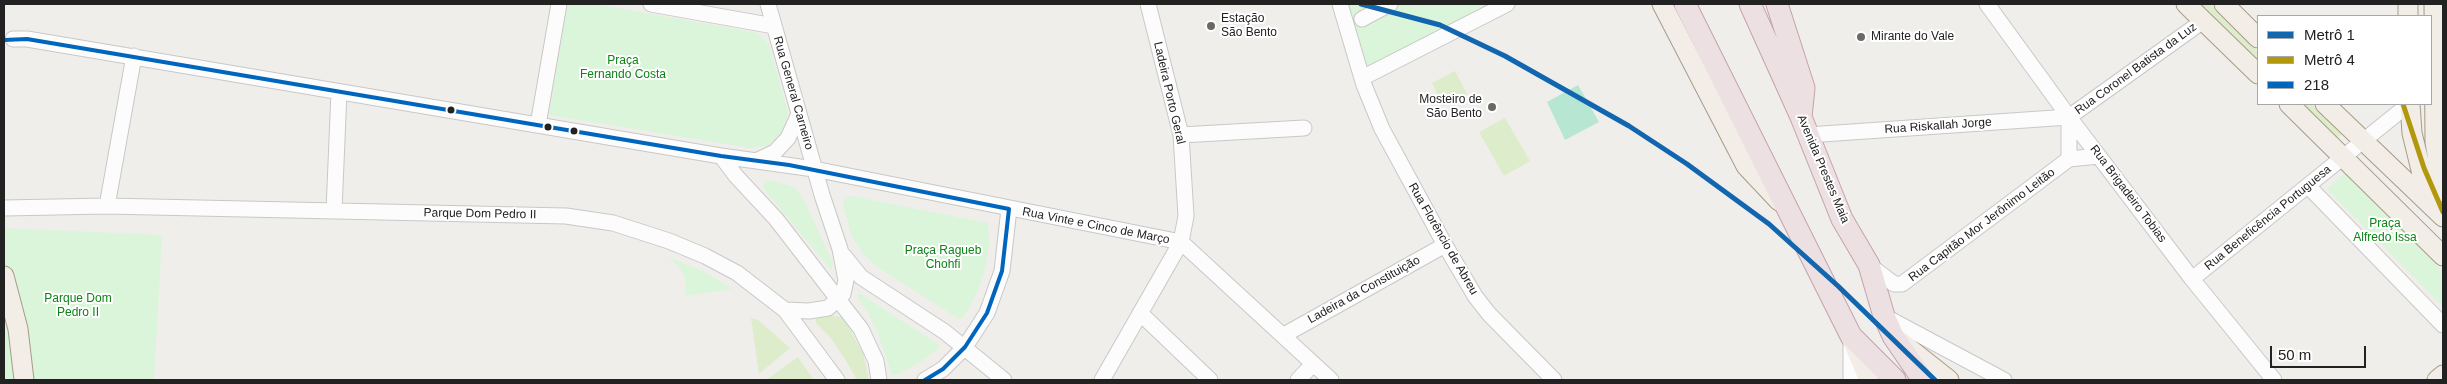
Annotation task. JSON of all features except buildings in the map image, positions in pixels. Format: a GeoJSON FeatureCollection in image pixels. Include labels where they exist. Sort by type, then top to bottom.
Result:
{"type":"FeatureCollection","features":[{"type":"Feature","properties":{"kind":"highway"},"geometry":{"type":"LineString","coordinates":[[1685,4],[1851,336],[1895,380]]}},
{"type":"Feature","properties":{"kind":"highway","name":"Avenida Prestes Maia"},"geometry":{"type":"LineString","coordinates":[[1750,4],[1804,126],[1842,219],[1869,265],[1884,316],[1893,336],[1923,380]]}},
{"type":"Feature","properties":{"kind":"highway"},"geometry":{"type":"LineString","coordinates":[[1778,4],[1804,88],[1804,126]]}},
{"type":"Feature","properties":{"kind":"main road"},"geometry":{"type":"LineString","coordinates":[[1662,4],[1746,166],[1788,211]]}},
{"type":"Feature","properties":{"kind":"main road"},"geometry":{"type":"LineString","coordinates":[[2186,4],[2257,73]]}},
{"type":"Feature","properties":{"kind":"main road"},"geometry":{"type":"LineString","coordinates":[[2224,4],[2257,37]]}},
{"type":"Feature","properties":{"kind":"main road"},"geometry":{"type":"LineString","coordinates":[[2434,4],[2437,93],[2435,142],[2439,205]]}},
{"type":"Feature","properties":{"kind":"main road"},"geometry":{"type":"LineString","coordinates":[[2290,105],[2443,256]]}},
{"type":"Feature","properties":{"kind":"main road"},"geometry":{"type":"LineString","coordinates":[[2326,105],[2363,141],[2439,205]]}},
{"type":"Feature","properties":{"kind":"main road"},"geometry":{"type":"LineString","coordinates":[[2409,105],[2412,133],[2439,205]]}},
{"type":"Feature","properties":{"kind":"main road"},"geometry":{"type":"LineString","coordinates":[[4,276],[18,329],[24,380]]}},
{"type":"Feature","properties":{"kind":"main road"},"geometry":{"type":"LineString","coordinates":[[1851,336],[1869,380]]}},
{"type":"Feature","properties":{"kind":"main road","name":"Avenida Prestes Maia"},"geometry":{"type":"LineString","coordinates":[[1893,336],[1949,380]]}},
{"type":"Feature","properties":{"kind":"main road"},"geometry":{"type":"LineString","coordinates":[[2437,380],[2443,375]]}},
{"type":"Feature","properties":{"kind":"street"},"geometry":{"type":"LineString","coordinates":[[538,125],[559,4]]}},
{"type":"Feature","properties":{"kind":"street"},"geometry":{"type":"LineString","coordinates":[[651,4],[774,26]]}},
{"type":"Feature","properties":{"kind":"street","name":"Rua General Carneiro"},"geometry":{"type":"LineString","coordinates":[[768,4],[798,116],[840,249],[846,280],[844,291],[840,298]]}},
{"type":"Feature","properties":{"kind":"street","name":"Ladeira Porto Geral"},"geometry":{"type":"LineString","coordinates":[[1102,380],[1180,242],[1186,216],[1181,135],[1148,4]]}},
{"type":"Feature","properties":{"kind":"street","name":"Rua Florêncio de Abreu"},"geometry":{"type":"LineString","coordinates":[[1340,4],[1362,78],[1382,129],[1445,245],[1475,296],[1489,314],[1554,380]]}},
{"type":"Feature","properties":{"kind":"street"},"geometry":{"type":"LineString","coordinates":[[1362,19],[1390,4]]}},
{"type":"Feature","properties":{"kind":"street"},"geometry":{"type":"LineString","coordinates":[[1362,78],[1507,4]]}},
{"type":"Feature","properties":{"kind":"street","name":"Rua Brigadeiro Tobias"},"geometry":{"type":"LineString","coordinates":[[1987,4],[2069,117],[2192,279],[2274,380]]}},
{"type":"Feature","properties":{"kind":"street","name":"Rua Coronel Batista da Luz"},"geometry":{"type":"LineString","coordinates":[[2069,117],[2203,20]]}},
{"type":"Feature","properties":{"kind":"street","name":"Rua Vinte e Cinco de Março"},"geometry":{"type":"LineString","coordinates":[[13,39],[27,38],[722,156],[758,160],[1180,242],[1284,335],[1331,380]]}},
{"type":"Feature","properties":{"kind":"street"},"geometry":{"type":"LineString","coordinates":[[107,206],[134,56]]}},
{"type":"Feature","properties":{"kind":"street"},"geometry":{"type":"LineString","coordinates":[[334,211],[339,92]]}},
{"type":"Feature","properties":{"kind":"street","name":"Rua Beneficência Portuguesa"},"geometry":{"type":"LineString","coordinates":[[2192,279],[2408,105]]}},
{"type":"Feature","properties":{"kind":"street"},"geometry":{"type":"LineString","coordinates":[[758,160],[774,152],[788,138],[798,116]]}},
{"type":"Feature","properties":{"kind":"street"},"geometry":{"type":"LineString","coordinates":[[2069,117],[2070,159],[2099,156]]}},
{"type":"Feature","properties":{"kind":"street","name":"Rua Riskallah Jorge"},"geometry":{"type":"LineString","coordinates":[[1804,126],[2069,117]]}},
{"type":"Feature","properties":{"kind":"street"},"geometry":{"type":"LineString","coordinates":[[1181,135],[1304,128]]}},
{"type":"Feature","properties":{"kind":"street"},"geometry":{"type":"LineString","coordinates":[[722,156],[736,176],[776,219],[840,298],[870,344],[879,380]]}},
{"type":"Feature","properties":{"kind":"street","name":"Rua Capitão Mor Jerônimo Leitão"},"geometry":{"type":"LineString","coordinates":[[1869,265],[1894,284],[1902,284],[2070,159]]}},
{"type":"Feature","properties":{"kind":"street"},"geometry":{"type":"LineString","coordinates":[[2308,186],[2443,325]]}},
{"type":"Feature","properties":{"kind":"street","name":"Parque Dom Pedro II"},"geometry":{"type":"LineString","coordinates":[[4,208],[107,206],[566,216],[613,223],[705,256],[737,273],[785,310],[837,380]]}},
{"type":"Feature","properties":{"kind":"street"},"geometry":{"type":"LineString","coordinates":[[926,380],[943,369],[965,347],[987,313],[1002,271],[1009,209]]}},
{"type":"Feature","properties":{"kind":"street","name":"Ladeira da Constituição"},"geometry":{"type":"LineString","coordinates":[[1284,335],[1445,245]]}},
{"type":"Feature","properties":{"kind":"street"},"geometry":{"type":"LineString","coordinates":[[840,249],[850,266],[861,277],[965,347],[1004,380]]}},
{"type":"Feature","properties":{"kind":"street"},"geometry":{"type":"LineString","coordinates":[[785,310],[809,311],[828,308],[840,298]]}},
{"type":"Feature","properties":{"kind":"street"},"geometry":{"type":"LineString","coordinates":[[1140,313],[1210,380]]}},
{"type":"Feature","properties":{"kind":"street"},"geometry":{"type":"LineString","coordinates":[[1884,316],[2004,380]]}},
{"type":"Feature","properties":{"kind":"street"},"geometry":{"type":"LineString","coordinates":[[1851,336],[1851,380]]}},
{"type":"Feature","properties":{"kind":"street"},"geometry":{"type":"LineString","coordinates":[[1298,380],[1313,364]]}},
{"type":"Feature","properties":{"kind":"green space","name":"Praça Fernando Costa"},"geometry":{"type":"Polygon","coordinates":[[[567,4],[595,4],[758,33],[769,44],[788,113],[783,132],[768,146],[751,148],[549,115],[567,4]]]}},
{"type":"Feature","properties":{"kind":"green space"},"geometry":{"type":"Polygon","coordinates":[[[1346,4],[1494,4],[1365,70],[1346,4]]]}},
{"type":"Feature","properties":{"kind":"green space"},"geometry":{"type":"Polygon","coordinates":[[[2200,4],[2210,4],[2257,51],[2257,60],[2200,4]]]}},
{"type":"Feature","properties":{"kind":"green space"},"geometry":{"type":"Polygon","coordinates":[[[1455,71],[1467,94],[1443,106],[1432,83],[1455,71]]]}},
{"type":"Feature","properties":{"kind":"green space"},"geometry":{"type":"Polygon","coordinates":[[[1578,85],[1599,122],[1565,140],[1547,102],[1578,85]]]}},
{"type":"Feature","properties":{"kind":"green space"},"geometry":{"type":"Polygon","coordinates":[[[2304,105],[2312,105],[2342,134],[2337,138],[2304,105]]]}},
{"type":"Feature","properties":{"kind":"green space"},"geometry":{"type":"Polygon","coordinates":[[[1505,118],[1530,161],[1504,176],[1479,132],[1505,118]]]}},
{"type":"Feature","properties":{"kind":"green space","name":"Praça Alfredo Issa"},"geometry":{"type":"Polygon","coordinates":[[[2345,173],[2443,271],[2443,307],[2327,189],[2345,173]]]}},
{"type":"Feature","properties":{"kind":"green space"},"geometry":{"type":"Polygon","coordinates":[[[768,180],[794,187],[803,198],[833,263],[831,270],[764,189],[764,183],[768,180]]]}},
{"type":"Feature","properties":{"kind":"green space","name":"Praça Ragueb Chohfi"},"geometry":{"type":"Polygon","coordinates":[[[851,196],[988,223],[989,247],[984,272],[977,293],[963,318],[959,319],[877,267],[863,254],[852,237],[843,205],[845,198],[851,196]]]}},
{"type":"Feature","properties":{"kind":"green space","name":"Parque Dom Pedro II"},"geometry":{"type":"Polygon","coordinates":[[[4,228],[162,235],[154,380],[4,380],[4,228]]]}},
{"type":"Feature","properties":{"kind":"green space"},"geometry":{"type":"Polygon","coordinates":[[[669,257],[703,271],[732,289],[685,296],[686,279],[681,270],[669,257]]]}},
{"type":"Feature","properties":{"kind":"green space"},"geometry":{"type":"Polygon","coordinates":[[[859,293],[939,345],[939,348],[918,364],[892,375],[877,331],[857,297],[859,293]]]}},
{"type":"Feature","properties":{"kind":"green space"},"geometry":{"type":"Polygon","coordinates":[[[820,315],[843,317],[863,353],[869,380],[857,380],[830,337],[816,323],[816,318],[820,315]]]}},
{"type":"Feature","properties":{"kind":"green space"},"geometry":{"type":"Polygon","coordinates":[[[751,318],[758,320],[790,348],[759,374],[751,318]]]}},
{"type":"Feature","properties":{"kind":"green space"},"geometry":{"type":"Polygon","coordinates":[[[798,357],[814,380],[766,380],[798,357]]]}},
{"type":"Feature","properties":{"kind":"metro line","name":"1"},"geometry":{"type":"LineString","coordinates":[[1361,4],[1440,25],[1505,56],[1629,126],[1687,164],[1769,224],[1838,286],[1935,380]]}},
{"type":"Feature","properties":{"kind":"metro line","name":"4"},"geometry":{"type":"LineString","coordinates":[[2403,105],[2424,168],[2443,212]]}},
{"type":"Feature","properties":{"kind":"transit line","name":"218"},"geometry":{"type":"LineString","coordinates":[[4,40],[27,39],[721,156],[789,165],[1009,209],[1002,271],[987,313],[965,347],[943,369],[925,380]]}},
{"type":"Feature","properties":{"kind":"place","name":"Estação São Bento"},"geometry":{"type":"Point","coordinates":[1211,26]}},
{"type":"Feature","properties":{"kind":"place","name":"Mirante do Vale"},"geometry":{"type":"Point","coordinates":[1861,37]}},
{"type":"Feature","properties":{"kind":"place","name":"Mosteiro de São Bento"},"geometry":{"type":"Point","coordinates":[1492,107]}}]}
